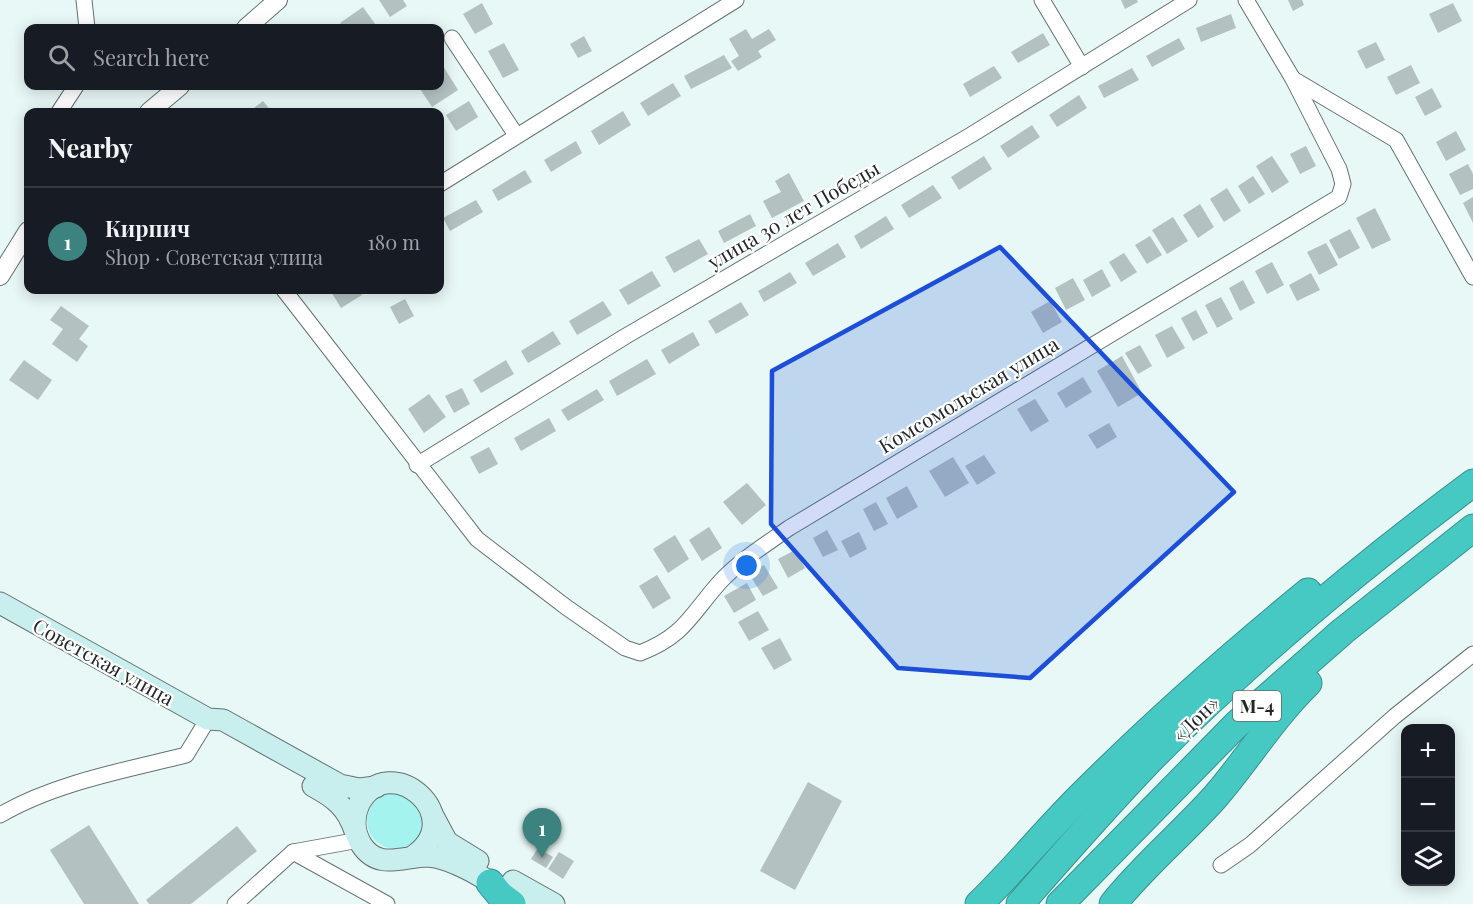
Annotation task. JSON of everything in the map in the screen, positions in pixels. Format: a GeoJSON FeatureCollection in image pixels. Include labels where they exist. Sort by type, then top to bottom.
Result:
{"type":"FeatureCollection","features":[{"type":"Feature","properties":{"kind":"highway","name":"«Дон»"},"geometry":{"type":"LineString","coordinates":[[1020,904],[1149,762],[1234,680],[1382,551],[1473,483]]}},
{"type":"Feature","properties":{"kind":"highway","name":"«Дон»"},"geometry":{"type":"LineString","coordinates":[[1060,904],[1139,821],[1246,717],[1343,631],[1473,528]]}},
{"type":"Feature","properties":{"kind":"highway"},"geometry":{"type":"LineString","coordinates":[[1083,904],[1234,752],[1359,634],[1473,543]]}},
{"type":"Feature","properties":{"kind":"highway"},"geometry":{"type":"LineString","coordinates":[[979,904],[1086,790],[1241,647],[1319,583],[1382,551]]}},
{"type":"Feature","properties":{"kind":"highway"},"geometry":{"type":"LineString","coordinates":[[1113,904],[1135,877],[1215,796],[1286,704]]}},
{"type":"Feature","properties":{"kind":"highway"},"geometry":{"type":"LineString","coordinates":[[490,883],[500,896],[512,904]]}},
{"type":"Feature","properties":{"kind":"main road","name":"Советская улица"},"geometry":{"type":"LineString","coordinates":[[0,603],[208,718],[223,720],[340,785],[359,789],[376,787]]}},
{"type":"Feature","properties":{"kind":"main road","name":"Советская улица"},"geometry":{"type":"LineString","coordinates":[[208,718],[217,732],[333,797],[347,811],[357,836]]}},
{"type":"Feature","properties":{"kind":"main road"},"geometry":{"type":"LineString","coordinates":[[526,904],[448,860],[429,856],[395,862],[378,858],[357,836],[358,806],[376,787],[393,783],[410,787],[424,797],[441,833],[453,846],[554,904]]}},
{"type":"Feature","properties":{"kind":"main road"},"geometry":{"type":"LineString","coordinates":[[412,858],[429,839],[432,813]]}},
{"type":"Feature","properties":{"kind":"street"},"geometry":{"type":"LineString","coordinates":[[84,0],[87,24]]}},
{"type":"Feature","properties":{"kind":"street"},"geometry":{"type":"LineString","coordinates":[[251,24],[278,0]]}},
{"type":"Feature","properties":{"kind":"street"},"geometry":{"type":"LineString","coordinates":[[444,181],[736,0]]}},
{"type":"Feature","properties":{"kind":"street"},"geometry":{"type":"LineString","coordinates":[[1042,0],[1082,67]]}},
{"type":"Feature","properties":{"kind":"street","name":"улица 30 лет Победы"},"geometry":{"type":"LineString","coordinates":[[417,465],[626,336],[1082,67],[1189,0]]}},
{"type":"Feature","properties":{"kind":"street"},"geometry":{"type":"LineString","coordinates":[[1246,0],[1293,79],[1396,140],[1473,277]]}},
{"type":"Feature","properties":{"kind":"street"},"geometry":{"type":"LineString","coordinates":[[452,38],[516,135]]}},
{"type":"Feature","properties":{"kind":"street","name":"Комсомольская улица"},"geometry":{"type":"LineString","coordinates":[[417,465],[477,539],[566,608],[625,648],[640,653],[669,641],[691,620],[719,583],[745,559],[789,528],[1023,384],[1339,196],[1343,184],[1339,169],[1293,79]]}},
{"type":"Feature","properties":{"kind":"street"},"geometry":{"type":"LineString","coordinates":[[62,108],[73,90]]}},
{"type":"Feature","properties":{"kind":"street"},"geometry":{"type":"LineString","coordinates":[[154,108],[175,90]]}},
{"type":"Feature","properties":{"kind":"street"},"geometry":{"type":"LineString","coordinates":[[0,276],[24,237]]}},
{"type":"Feature","properties":{"kind":"street"},"geometry":{"type":"LineString","coordinates":[[287,294],[417,465]]}},
{"type":"Feature","properties":{"kind":"street"},"geometry":{"type":"LineString","coordinates":[[1221,865],[1251,845],[1395,716],[1473,654]]}},
{"type":"Feature","properties":{"kind":"street"},"geometry":{"type":"LineString","coordinates":[[0,815],[14,807],[95,778],[186,755],[208,718]]}},
{"type":"Feature","properties":{"kind":"street"},"geometry":{"type":"LineString","coordinates":[[235,904],[293,852],[357,836]]}},
{"type":"Feature","properties":{"kind":"street"},"geometry":{"type":"LineString","coordinates":[[293,852],[387,904]]}},
{"type":"Feature","properties":{"kind":"highlighted area"},"geometry":{"type":"Polygon","coordinates":[[[1000,247],[1234,492],[1030,678],[898,668],[771,524],[772,371],[1000,247]]]}},
{"type":"Feature","properties":{"kind":"shaded area"},"geometry":{"type":"Polygon","coordinates":[[[390,793],[400,793],[415,801],[421,810],[423,821],[421,832],[415,841],[400,849],[390,849],[379,844],[372,837],[367,826],[367,816],[372,805],[379,798],[390,793]]]}},
{"type":"Feature","properties":{"kind":"building"},"geometry":{"type":"Polygon","coordinates":[[[379,0],[403,0],[407,6],[390,17],[379,0]]]}},
{"type":"Feature","properties":{"kind":"building"},"geometry":{"type":"Polygon","coordinates":[[[1121,0],[1137,0],[1138,2],[1125,9],[1121,0]]]}},
{"type":"Feature","properties":{"kind":"building"},"geometry":{"type":"Polygon","coordinates":[[[1288,0],[1302,0],[1304,5],[1293,11],[1288,0]]]}},
{"type":"Feature","properties":{"kind":"building"},"geometry":{"type":"Polygon","coordinates":[[[482,3],[493,24],[475,34],[463,14],[482,3]]]}},
{"type":"Feature","properties":{"kind":"building"},"geometry":{"type":"Polygon","coordinates":[[[1453,3],[1462,21],[1438,33],[1429,14],[1453,3]]]}},
{"type":"Feature","properties":{"kind":"building"},"geometry":{"type":"Polygon","coordinates":[[[363,7],[375,24],[341,24],[363,7]]]}},
{"type":"Feature","properties":{"kind":"building"},"geometry":{"type":"Polygon","coordinates":[[[1231,14],[1236,28],[1201,42],[1196,28],[1231,14]]]}},
{"type":"Feature","properties":{"kind":"building"},"geometry":{"type":"Polygon","coordinates":[[[746,29],[752,39],[769,29],[776,40],[758,51],[762,57],[738,71],[731,61],[739,56],[729,39],[746,29]]]}},
{"type":"Feature","properties":{"kind":"building"},"geometry":{"type":"Polygon","coordinates":[[[1043,33],[1050,45],[1018,63],[1011,52],[1043,33]]]}},
{"type":"Feature","properties":{"kind":"building"},"geometry":{"type":"Polygon","coordinates":[[[584,36],[592,51],[578,58],[570,44],[584,36]]]}},
{"type":"Feature","properties":{"kind":"building"},"geometry":{"type":"Polygon","coordinates":[[[1179,38],[1185,49],[1152,67],[1146,56],[1179,38]]]}},
{"type":"Feature","properties":{"kind":"building"},"geometry":{"type":"Polygon","coordinates":[[[1376,42],[1385,60],[1366,69],[1357,51],[1376,42]]]}},
{"type":"Feature","properties":{"kind":"building"},"geometry":{"type":"Polygon","coordinates":[[[504,43],[519,70],[503,78],[488,51],[504,43]]]}},
{"type":"Feature","properties":{"kind":"building"},"geometry":{"type":"Polygon","coordinates":[[[724,55],[732,68],[691,89],[684,76],[724,55]]]}},
{"type":"Feature","properties":{"kind":"building"},"geometry":{"type":"Polygon","coordinates":[[[1411,65],[1420,83],[1396,95],[1387,77],[1411,65]]]}},
{"type":"Feature","properties":{"kind":"building"},"geometry":{"type":"Polygon","coordinates":[[[994,66],[1002,78],[970,97],[963,84],[994,66]]]}},
{"type":"Feature","properties":{"kind":"building"},"geometry":{"type":"Polygon","coordinates":[[[444,67],[458,90],[432,107],[421,90],[444,90],[444,67]]]}},
{"type":"Feature","properties":{"kind":"building"},"geometry":{"type":"Polygon","coordinates":[[[1132,68],[1139,80],[1104,98],[1098,86],[1132,68]]]}},
{"type":"Feature","properties":{"kind":"building"},"geometry":{"type":"Polygon","coordinates":[[[673,83],[681,96],[648,116],[640,103],[673,83]]]}},
{"type":"Feature","properties":{"kind":"building"},"geometry":{"type":"Polygon","coordinates":[[[1432,88],[1442,107],[1425,116],[1415,97],[1432,88]]]}},
{"type":"Feature","properties":{"kind":"building"},"geometry":{"type":"Polygon","coordinates":[[[1079,95],[1087,108],[1057,127],[1049,115],[1079,95]]]}},
{"type":"Feature","properties":{"kind":"building"},"geometry":{"type":"Polygon","coordinates":[[[263,101],[269,108],[254,108],[263,101]]]}},
{"type":"Feature","properties":{"kind":"building"},"geometry":{"type":"Polygon","coordinates":[[[469,101],[478,117],[456,131],[446,115],[469,101]]]}},
{"type":"Feature","properties":{"kind":"building"},"geometry":{"type":"Polygon","coordinates":[[[623,111],[631,125],[599,145],[591,131],[623,111]]]}},
{"type":"Feature","properties":{"kind":"building"},"geometry":{"type":"Polygon","coordinates":[[[1032,125],[1040,137],[1008,158],[1000,146],[1032,125]]]}},
{"type":"Feature","properties":{"kind":"building"},"geometry":{"type":"Polygon","coordinates":[[[1456,131],[1466,150],[1446,161],[1436,142],[1456,131]]]}},
{"type":"Feature","properties":{"kind":"building"},"geometry":{"type":"Polygon","coordinates":[[[576,141],[582,153],[551,172],[544,160],[576,141]]]}},
{"type":"Feature","properties":{"kind":"building"},"geometry":{"type":"Polygon","coordinates":[[[1306,146],[1316,166],[1300,174],[1290,154],[1306,146]]]}},
{"type":"Feature","properties":{"kind":"building"},"geometry":{"type":"Polygon","coordinates":[[[984,156],[992,169],[959,190],[951,177],[984,156]]]}},
{"type":"Feature","properties":{"kind":"building"},"geometry":{"type":"Polygon","coordinates":[[[1272,156],[1289,182],[1272,193],[1256,166],[1272,156]]]}},
{"type":"Feature","properties":{"kind":"building"},"geometry":{"type":"Polygon","coordinates":[[[1468,164],[1473,174],[1473,189],[1460,195],[1449,174],[1468,164]]]}},
{"type":"Feature","properties":{"kind":"building"},"geometry":{"type":"Polygon","coordinates":[[[525,170],[532,182],[498,201],[492,190],[525,170]]]}},
{"type":"Feature","properties":{"kind":"building"},"geometry":{"type":"Polygon","coordinates":[[[789,173],[804,201],[772,218],[763,201],[781,192],[775,181],[789,173]]]}},
{"type":"Feature","properties":{"kind":"building"},"geometry":{"type":"Polygon","coordinates":[[[1253,176],[1265,194],[1249,204],[1238,186],[1253,176]]]}},
{"type":"Feature","properties":{"kind":"building"},"geometry":{"type":"Polygon","coordinates":[[[933,185],[942,198],[909,218],[901,205],[933,185]]]}},
{"type":"Feature","properties":{"kind":"building"},"geometry":{"type":"Polygon","coordinates":[[[1227,188],[1241,211],[1224,222],[1210,199],[1227,188]]]}},
{"type":"Feature","properties":{"kind":"building"},"geometry":{"type":"Polygon","coordinates":[[[1473,197],[1473,223],[1463,203],[1473,197]]]}},
{"type":"Feature","properties":{"kind":"building"},"geometry":{"type":"Polygon","coordinates":[[[476,200],[483,212],[450,231],[444,217],[476,200]]]}},
{"type":"Feature","properties":{"kind":"building"},"geometry":{"type":"Polygon","coordinates":[[[1200,204],[1214,227],[1198,238],[1183,215],[1200,204]]]}},
{"type":"Feature","properties":{"kind":"building"},"geometry":{"type":"Polygon","coordinates":[[[1375,208],[1391,240],[1372,249],[1356,218],[1375,208]]]}},
{"type":"Feature","properties":{"kind":"building"},"geometry":{"type":"Polygon","coordinates":[[[750,214],[756,226],[724,243],[718,231],[750,214]]]}},
{"type":"Feature","properties":{"kind":"building"},"geometry":{"type":"Polygon","coordinates":[[[886,216],[894,229],[861,249],[854,236],[886,216]]]}},
{"type":"Feature","properties":{"kind":"building"},"geometry":{"type":"Polygon","coordinates":[[[1173,217],[1188,241],[1167,254],[1152,230],[1173,217]]]}},
{"type":"Feature","properties":{"kind":"building"},"geometry":{"type":"Polygon","coordinates":[[[1350,229],[1360,248],[1339,259],[1329,240],[1350,229]]]}},
{"type":"Feature","properties":{"kind":"building"},"geometry":{"type":"Polygon","coordinates":[[[1150,236],[1162,255],[1147,264],[1135,245],[1150,236]]]}},
{"type":"Feature","properties":{"kind":"building"},"geometry":{"type":"Polygon","coordinates":[[[699,239],[708,254],[674,273],[665,257],[699,239]]]}},
{"type":"Feature","properties":{"kind":"building"},"geometry":{"type":"Polygon","coordinates":[[[838,243],[846,257],[813,276],[805,263],[838,243]]]}},
{"type":"Feature","properties":{"kind":"building"},"geometry":{"type":"Polygon","coordinates":[[[1326,243],[1338,265],[1319,275],[1307,252],[1326,243]]]}},
{"type":"Feature","properties":{"kind":"building"},"geometry":{"type":"Polygon","coordinates":[[[1124,253],[1137,272],[1121,282],[1109,262],[1124,253]]]}},
{"type":"Feature","properties":{"kind":"building"},"geometry":{"type":"Polygon","coordinates":[[[1272,262],[1284,285],[1267,294],[1255,271],[1272,262]]]}},
{"type":"Feature","properties":{"kind":"building"},"geometry":{"type":"Polygon","coordinates":[[[1102,269],[1111,286],[1092,297],[1083,280],[1102,269]]]}},
{"type":"Feature","properties":{"kind":"building"},"geometry":{"type":"Polygon","coordinates":[[[652,271],[661,286],[628,305],[619,290],[652,271]]]}},
{"type":"Feature","properties":{"kind":"building"},"geometry":{"type":"Polygon","coordinates":[[[790,272],[797,283],[764,302],[758,291],[790,272]]]}},
{"type":"Feature","properties":{"kind":"building"},"geometry":{"type":"Polygon","coordinates":[[[1311,273],[1320,290],[1297,301],[1289,285],[1311,273]]]}},
{"type":"Feature","properties":{"kind":"building"},"geometry":{"type":"Polygon","coordinates":[[[1073,278],[1085,300],[1066,310],[1055,288],[1073,278]]]}},
{"type":"Feature","properties":{"kind":"building"},"geometry":{"type":"Polygon","coordinates":[[[1243,280],[1255,303],[1240,311],[1229,288],[1243,280]]]}},
{"type":"Feature","properties":{"kind":"building"},"geometry":{"type":"Polygon","coordinates":[[[332,294],[361,294],[362,295],[341,308],[332,294]]]}},
{"type":"Feature","properties":{"kind":"building"},"geometry":{"type":"Polygon","coordinates":[[[1221,297],[1233,319],[1217,328],[1205,305],[1221,297]]]}},
{"type":"Feature","properties":{"kind":"building"},"geometry":{"type":"Polygon","coordinates":[[[405,299],[414,316],[399,324],[390,307],[405,299]]]}},
{"type":"Feature","properties":{"kind":"building"},"geometry":{"type":"Polygon","coordinates":[[[603,301],[612,315],[577,335],[569,321],[603,301]]]}},
{"type":"Feature","properties":{"kind":"building"},"geometry":{"type":"Polygon","coordinates":[[[1050,301],[1062,322],[1043,333],[1031,312],[1050,301]]]}},
{"type":"Feature","properties":{"kind":"building"},"geometry":{"type":"Polygon","coordinates":[[[741,302],[749,315],[716,334],[708,321],[741,302]]]}},
{"type":"Feature","properties":{"kind":"building"},"geometry":{"type":"Polygon","coordinates":[[[61,306],[89,326],[79,339],[88,346],[77,362],[52,344],[63,329],[50,320],[61,306]]]}},
{"type":"Feature","properties":{"kind":"building"},"geometry":{"type":"Polygon","coordinates":[[[1196,310],[1208,333],[1193,341],[1181,318],[1196,310]]]}},
{"type":"Feature","properties":{"kind":"building"},"geometry":{"type":"Polygon","coordinates":[[[1172,326],[1185,348],[1167,358],[1155,335],[1172,326]]]}},
{"type":"Feature","properties":{"kind":"building"},"geometry":{"type":"Polygon","coordinates":[[[553,331],[561,344],[528,363],[521,351],[553,331]]]}},
{"type":"Feature","properties":{"kind":"building"},"geometry":{"type":"Polygon","coordinates":[[[693,332],[700,345],[669,364],[661,350],[693,332]]]}},
{"type":"Feature","properties":{"kind":"building"},"geometry":{"type":"Polygon","coordinates":[[[1140,345],[1152,366],[1138,374],[1125,353],[1140,345]]]}},
{"type":"Feature","properties":{"kind":"building"},"geometry":{"type":"Polygon","coordinates":[[[1122,356],[1142,393],[1118,407],[1097,371],[1122,356]]]}},
{"type":"Feature","properties":{"kind":"building"},"geometry":{"type":"Polygon","coordinates":[[[647,359],[656,374],[617,396],[609,381],[647,359]]]}},
{"type":"Feature","properties":{"kind":"building"},"geometry":{"type":"Polygon","coordinates":[[[24,360],[52,380],[38,400],[9,380],[24,360]]]}},
{"type":"Feature","properties":{"kind":"building"},"geometry":{"type":"Polygon","coordinates":[[[506,360],[514,374],[481,393],[473,380],[506,360]]]}},
{"type":"Feature","properties":{"kind":"building"},"geometry":{"type":"Polygon","coordinates":[[[1083,377],[1092,392],[1066,408],[1057,393],[1083,377]]]}},
{"type":"Feature","properties":{"kind":"building"},"geometry":{"type":"Polygon","coordinates":[[[462,388],[470,404],[454,413],[445,396],[462,388]]]}},
{"type":"Feature","properties":{"kind":"building"},"geometry":{"type":"Polygon","coordinates":[[[597,389],[604,400],[568,421],[561,410],[597,389]]]}},
{"type":"Feature","properties":{"kind":"building"},"geometry":{"type":"Polygon","coordinates":[[[429,394],[446,417],[424,433],[408,409],[429,394]]]}},
{"type":"Feature","properties":{"kind":"building"},"geometry":{"type":"Polygon","coordinates":[[[1035,399],[1049,421],[1031,432],[1017,409],[1035,399]]]}},
{"type":"Feature","properties":{"kind":"building"},"geometry":{"type":"Polygon","coordinates":[[[549,418],[556,431],[521,451],[514,438],[549,418]]]}},
{"type":"Feature","properties":{"kind":"building"},"geometry":{"type":"Polygon","coordinates":[[[1109,423],[1117,437],[1097,449],[1088,435],[1109,423]]]}},
{"type":"Feature","properties":{"kind":"building"},"geometry":{"type":"Polygon","coordinates":[[[489,447],[498,464],[479,474],[470,457],[489,447]]]}},
{"type":"Feature","properties":{"kind":"building"},"geometry":{"type":"Polygon","coordinates":[[[984,455],[996,473],[977,485],[965,466],[984,455]]]}},
{"type":"Feature","properties":{"kind":"building"},"geometry":{"type":"Polygon","coordinates":[[[953,457],[969,483],[945,497],[929,471],[953,457]]]}},
{"type":"Feature","properties":{"kind":"building"},"geometry":{"type":"Polygon","coordinates":[[[747,483],[766,505],[742,525],[723,502],[747,483]]]}},
{"type":"Feature","properties":{"kind":"building"},"geometry":{"type":"Polygon","coordinates":[[[907,486],[918,507],[897,519],[886,498],[907,486]]]}},
{"type":"Feature","properties":{"kind":"building"},"geometry":{"type":"Polygon","coordinates":[[[876,502],[888,524],[874,531],[863,509],[876,502]]]}},
{"type":"Feature","properties":{"kind":"building"},"geometry":{"type":"Polygon","coordinates":[[[709,527],[722,548],[702,561],[689,540],[709,527]]]}},
{"type":"Feature","properties":{"kind":"building"},"geometry":{"type":"Polygon","coordinates":[[[827,530],[838,550],[823,557],[813,538],[827,530]]]}},
{"type":"Feature","properties":{"kind":"building"},"geometry":{"type":"Polygon","coordinates":[[[859,532],[867,549],[850,558],[841,541],[859,532]]]}},
{"type":"Feature","properties":{"kind":"building"},"geometry":{"type":"Polygon","coordinates":[[[675,535],[689,559],[668,573],[653,549],[675,535]]]}},
{"type":"Feature","properties":{"kind":"building"},"geometry":{"type":"Polygon","coordinates":[[[795,550],[805,568],[788,578],[778,559],[795,550]]]}},
{"type":"Feature","properties":{"kind":"building"},"geometry":{"type":"Polygon","coordinates":[[[764,565],[778,588],[763,596],[749,574],[764,565]]]}},
{"type":"Feature","properties":{"kind":"building"},"geometry":{"type":"Polygon","coordinates":[[[657,575],[671,598],[653,609],[639,586],[657,575]]]}},
{"type":"Feature","properties":{"kind":"building"},"geometry":{"type":"Polygon","coordinates":[[[747,583],[756,600],[734,613],[724,596],[747,583]]]}},
{"type":"Feature","properties":{"kind":"building"},"geometry":{"type":"Polygon","coordinates":[[[758,611],[769,630],[749,641],[738,622],[758,611]]]}},
{"type":"Feature","properties":{"kind":"building"},"geometry":{"type":"Polygon","coordinates":[[[780,638],[792,660],[774,670],[761,648],[780,638]]]}},
{"type":"Feature","properties":{"kind":"building"},"geometry":{"type":"Polygon","coordinates":[[[808,782],[842,801],[795,890],[760,871],[808,782]]]}},
{"type":"Feature","properties":{"kind":"building"},"geometry":{"type":"Polygon","coordinates":[[[89,825],[139,904],[84,904],[50,850],[89,825]]]}},
{"type":"Feature","properties":{"kind":"building"},"geometry":{"type":"Polygon","coordinates":[[[237,826],[257,851],[191,904],[149,904],[146,900],[237,826]]]}},
{"type":"Feature","properties":{"kind":"building"},"geometry":{"type":"Polygon","coordinates":[[[538,848],[553,857],[546,868],[531,859],[538,848]]]}},
{"type":"Feature","properties":{"kind":"building"},"geometry":{"type":"Polygon","coordinates":[[[559,852],[574,861],[563,879],[548,869],[559,852]]]}},
{"type":"Feature","properties":{"kind":"place","name":"Кирпич"},"geometry":{"type":"Point","coordinates":[542,858]}}]}
